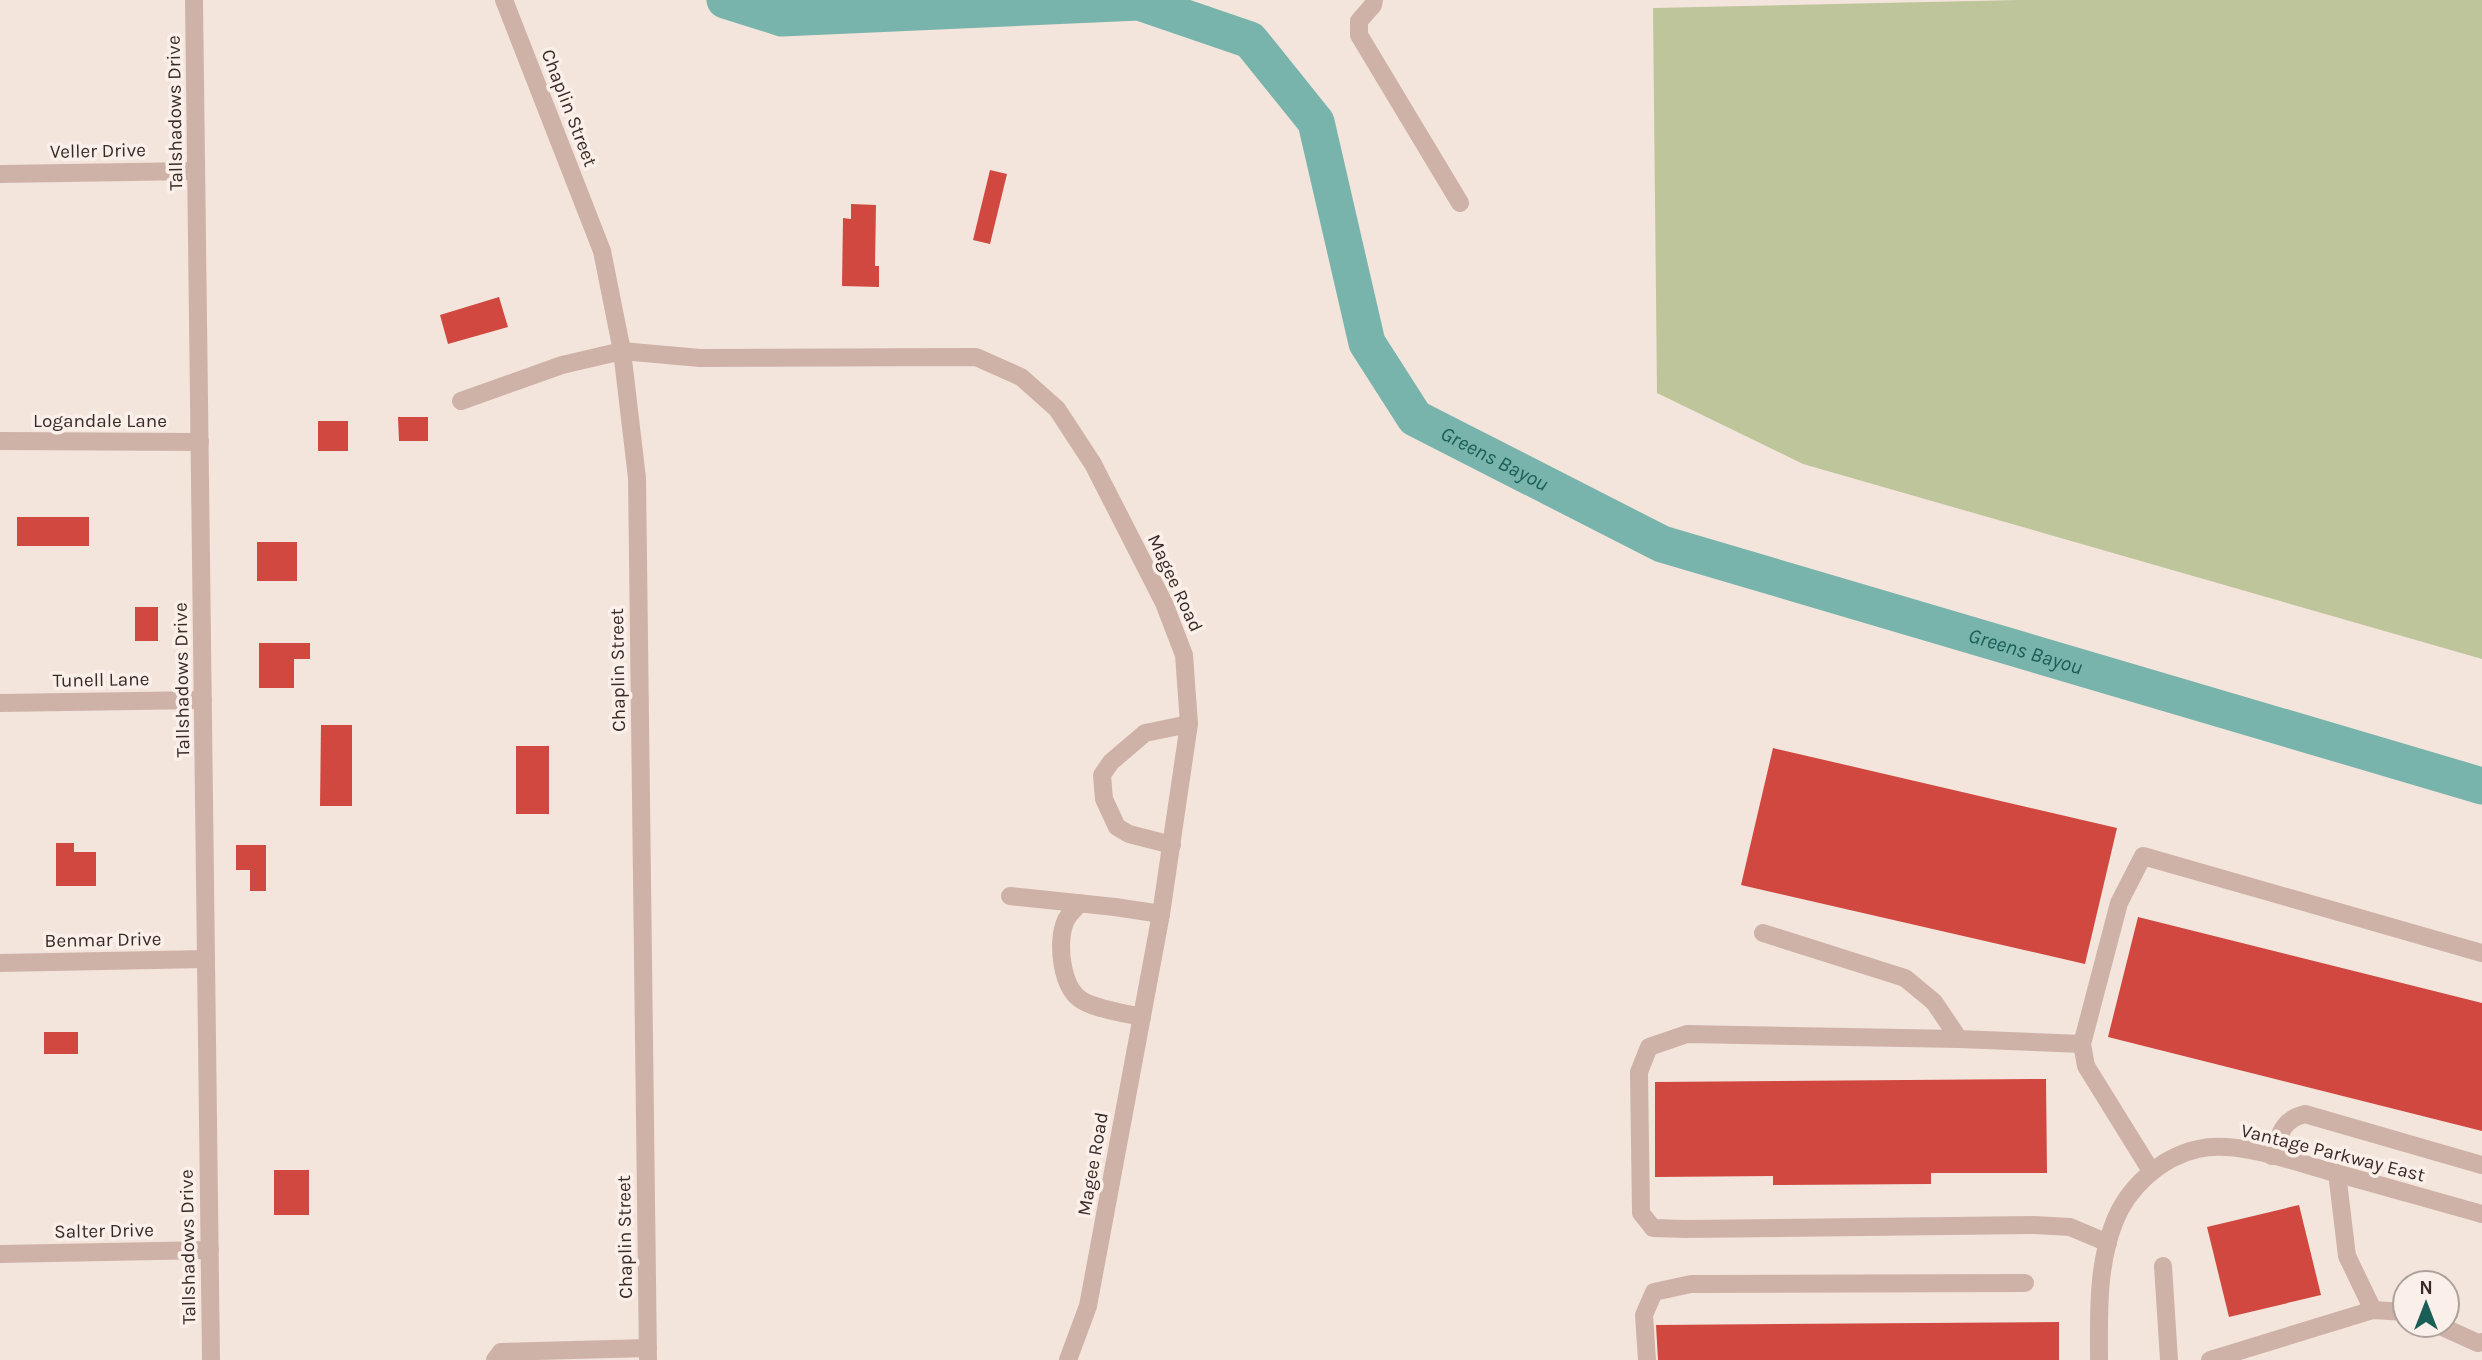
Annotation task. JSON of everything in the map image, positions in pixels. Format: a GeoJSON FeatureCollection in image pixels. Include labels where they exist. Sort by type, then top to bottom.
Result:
{"type":"FeatureCollection","features":[{"type":"Feature","properties":{"kind":"street","name":"Tallshadows Drive"},"geometry":{"type":"LineString","coordinates":[[194,0],[211,1360]]}},
{"type":"Feature","properties":{"kind":"street","name":"Chaplin Street"},"geometry":{"type":"LineString","coordinates":[[504,0],[602,251],[622,351],[637,478],[648,1354]]}},
{"type":"Feature","properties":{"kind":"street"},"geometry":{"type":"LineString","coordinates":[[1374,0],[1359,21],[1359,35],[1460,203]]}},
{"type":"Feature","properties":{"kind":"street","name":"Veller Drive"},"geometry":{"type":"LineString","coordinates":[[0,174],[196,171]]}},
{"type":"Feature","properties":{"kind":"street","name":"Magee Road"},"geometry":{"type":"LineString","coordinates":[[461,401],[562,365],[622,351],[700,358],[976,357],[1021,377],[1057,409],[1093,464],[1164,603],[1184,655],[1189,724],[1161,914],[1088,1306],[1068,1360]]}},
{"type":"Feature","properties":{"kind":"street","name":"Logandale Lane"},"geometry":{"type":"LineString","coordinates":[[0,441],[200,442]]}},
{"type":"Feature","properties":{"kind":"street","name":"Tunell Lane"},"geometry":{"type":"LineString","coordinates":[[0,703],[203,700]]}},
{"type":"Feature","properties":{"kind":"street"},"geometry":{"type":"LineString","coordinates":[[1172,845],[1129,834],[1117,827],[1104,799],[1102,775],[1111,762],[1145,733],[1189,724]]}},
{"type":"Feature","properties":{"kind":"street"},"geometry":{"type":"LineString","coordinates":[[2151,1171],[2086,1066],[2082,1044],[2119,903],[2143,856],[2482,953]]}},
{"type":"Feature","properties":{"kind":"street"},"geometry":{"type":"LineString","coordinates":[[1010,896],[1161,914]]}},
{"type":"Feature","properties":{"kind":"street"},"geometry":{"type":"LineString","coordinates":[[1080,903],[1067,919],[1061,942],[1061,960],[1069,983],[1081,1000],[1142,1017]]}},
{"type":"Feature","properties":{"kind":"street"},"geometry":{"type":"LineString","coordinates":[[1763,933],[1905,978],[1934,1002],[1959,1039]]}},
{"type":"Feature","properties":{"kind":"street","name":"Benmar Drive"},"geometry":{"type":"LineString","coordinates":[[0,962],[206,959]]}},
{"type":"Feature","properties":{"kind":"street"},"geometry":{"type":"LineString","coordinates":[[2082,1044],[1687,1034],[1649,1048],[1639,1072],[1641,1213],[1653,1228],[2046,1225],[2070,1227],[2108,1243]]}},
{"type":"Feature","properties":{"kind":"street"},"geometry":{"type":"LineString","coordinates":[[2272,1156],[2283,1126],[2293,1116],[2305,1114],[2482,1165]]}},
{"type":"Feature","properties":{"kind":"street","name":"Vantage Parkway East"},"geometry":{"type":"LineString","coordinates":[[2099,1360],[2099,1299],[2108,1243],[2119,1212],[2151,1171],[2199,1148],[2240,1149],[2272,1156],[2482,1214]]}},
{"type":"Feature","properties":{"kind":"street"},"geometry":{"type":"LineString","coordinates":[[2337,1174],[2347,1256],[2374,1310]]}},
{"type":"Feature","properties":{"kind":"street","name":"Salter Drive"},"geometry":{"type":"LineString","coordinates":[[0,1254],[209,1250]]}},
{"type":"Feature","properties":{"kind":"street"},"geometry":{"type":"LineString","coordinates":[[2163,1266],[2169,1360]]}},
{"type":"Feature","properties":{"kind":"street"},"geometry":{"type":"LineString","coordinates":[[1647,1360],[1644,1315],[1654,1292],[1691,1284],[2025,1283]]}},
{"type":"Feature","properties":{"kind":"street"},"geometry":{"type":"LineString","coordinates":[[2210,1360],[2374,1310],[2391,1311]]}},
{"type":"Feature","properties":{"kind":"street"},"geometry":{"type":"LineString","coordinates":[[2461,1335],[2478,1343],[2482,1342]]}},
{"type":"Feature","properties":{"kind":"street"},"geometry":{"type":"LineString","coordinates":[[495,1360],[501,1352],[648,1354]]}},
{"type":"Feature","properties":{"kind":"green space"},"geometry":{"type":"Polygon","coordinates":[[[2019,0],[2482,0],[2482,659],[1803,464],[1657,393],[1653,8],[2019,0]]]}},
{"type":"Feature","properties":{"kind":"building"},"geometry":{"type":"Polygon","coordinates":[[[990,170],[1007,174],[990,244],[973,240],[990,170]]]}},
{"type":"Feature","properties":{"kind":"building"},"geometry":{"type":"Polygon","coordinates":[[[851,204],[876,205],[875,266],[879,266],[879,287],[842,286],[843,218],[851,219],[851,204]]]}},
{"type":"Feature","properties":{"kind":"building"},"geometry":{"type":"Polygon","coordinates":[[[499,297],[508,327],[448,344],[440,315],[499,297]]]}},
{"type":"Feature","properties":{"kind":"building"},"geometry":{"type":"Polygon","coordinates":[[[398,417],[428,417],[428,441],[399,441],[398,417]]]}},
{"type":"Feature","properties":{"kind":"building"},"geometry":{"type":"Polygon","coordinates":[[[318,421],[348,421],[348,451],[318,451],[318,421]]]}},
{"type":"Feature","properties":{"kind":"building"},"geometry":{"type":"Polygon","coordinates":[[[17,517],[89,517],[89,546],[17,546],[17,517]]]}},
{"type":"Feature","properties":{"kind":"building"},"geometry":{"type":"Polygon","coordinates":[[[257,542],[297,542],[297,581],[257,581],[257,542]]]}},
{"type":"Feature","properties":{"kind":"building"},"geometry":{"type":"Polygon","coordinates":[[[135,607],[158,607],[158,641],[135,641],[135,607]]]}},
{"type":"Feature","properties":{"kind":"building"},"geometry":{"type":"Polygon","coordinates":[[[259,643],[310,643],[310,659],[294,659],[294,688],[259,688],[259,643]]]}},
{"type":"Feature","properties":{"kind":"building"},"geometry":{"type":"Polygon","coordinates":[[[321,725],[352,725],[352,806],[320,806],[321,725]]]}},
{"type":"Feature","properties":{"kind":"building"},"geometry":{"type":"Polygon","coordinates":[[[516,746],[549,746],[549,814],[516,814],[516,746]]]}},
{"type":"Feature","properties":{"kind":"building"},"geometry":{"type":"Polygon","coordinates":[[[1773,748],[2117,828],[2085,964],[1741,885],[1773,748]]]}},
{"type":"Feature","properties":{"kind":"building"},"geometry":{"type":"Polygon","coordinates":[[[56,843],[74,843],[74,852],[96,852],[96,886],[56,886],[56,843]]]}},
{"type":"Feature","properties":{"kind":"building"},"geometry":{"type":"Polygon","coordinates":[[[236,845],[266,845],[266,891],[250,891],[250,870],[236,870],[236,845]]]}},
{"type":"Feature","properties":{"kind":"building"},"geometry":{"type":"Polygon","coordinates":[[[2138,917],[2482,1003],[2482,1131],[2108,1037],[2138,917]]]}},
{"type":"Feature","properties":{"kind":"building"},"geometry":{"type":"Polygon","coordinates":[[[44,1032],[78,1032],[78,1054],[44,1054],[44,1032]]]}},
{"type":"Feature","properties":{"kind":"building"},"geometry":{"type":"Polygon","coordinates":[[[2046,1079],[2047,1173],[1931,1173],[1931,1184],[1773,1185],[1773,1176],[1655,1177],[1655,1082],[2046,1079]]]}},
{"type":"Feature","properties":{"kind":"building"},"geometry":{"type":"Polygon","coordinates":[[[274,1170],[309,1170],[309,1215],[274,1215],[274,1170]]]}},
{"type":"Feature","properties":{"kind":"building"},"geometry":{"type":"Polygon","coordinates":[[[2299,1205],[2321,1295],[2229,1317],[2207,1227],[2299,1205]]]}},
{"type":"Feature","properties":{"kind":"building"},"geometry":{"type":"Polygon","coordinates":[[[2059,1322],[2059,1360],[1658,1360],[1656,1325],[2059,1322]]]}},
{"type":"Feature","properties":{"kind":"waterway","name":"Greens Bayou"},"geometry":{"type":"LineString","coordinates":[[725,0],[782,18],[1139,2],[1250,40],[1316,122],[1367,343],[1415,418],[1662,544],[2482,786]]}}]}
